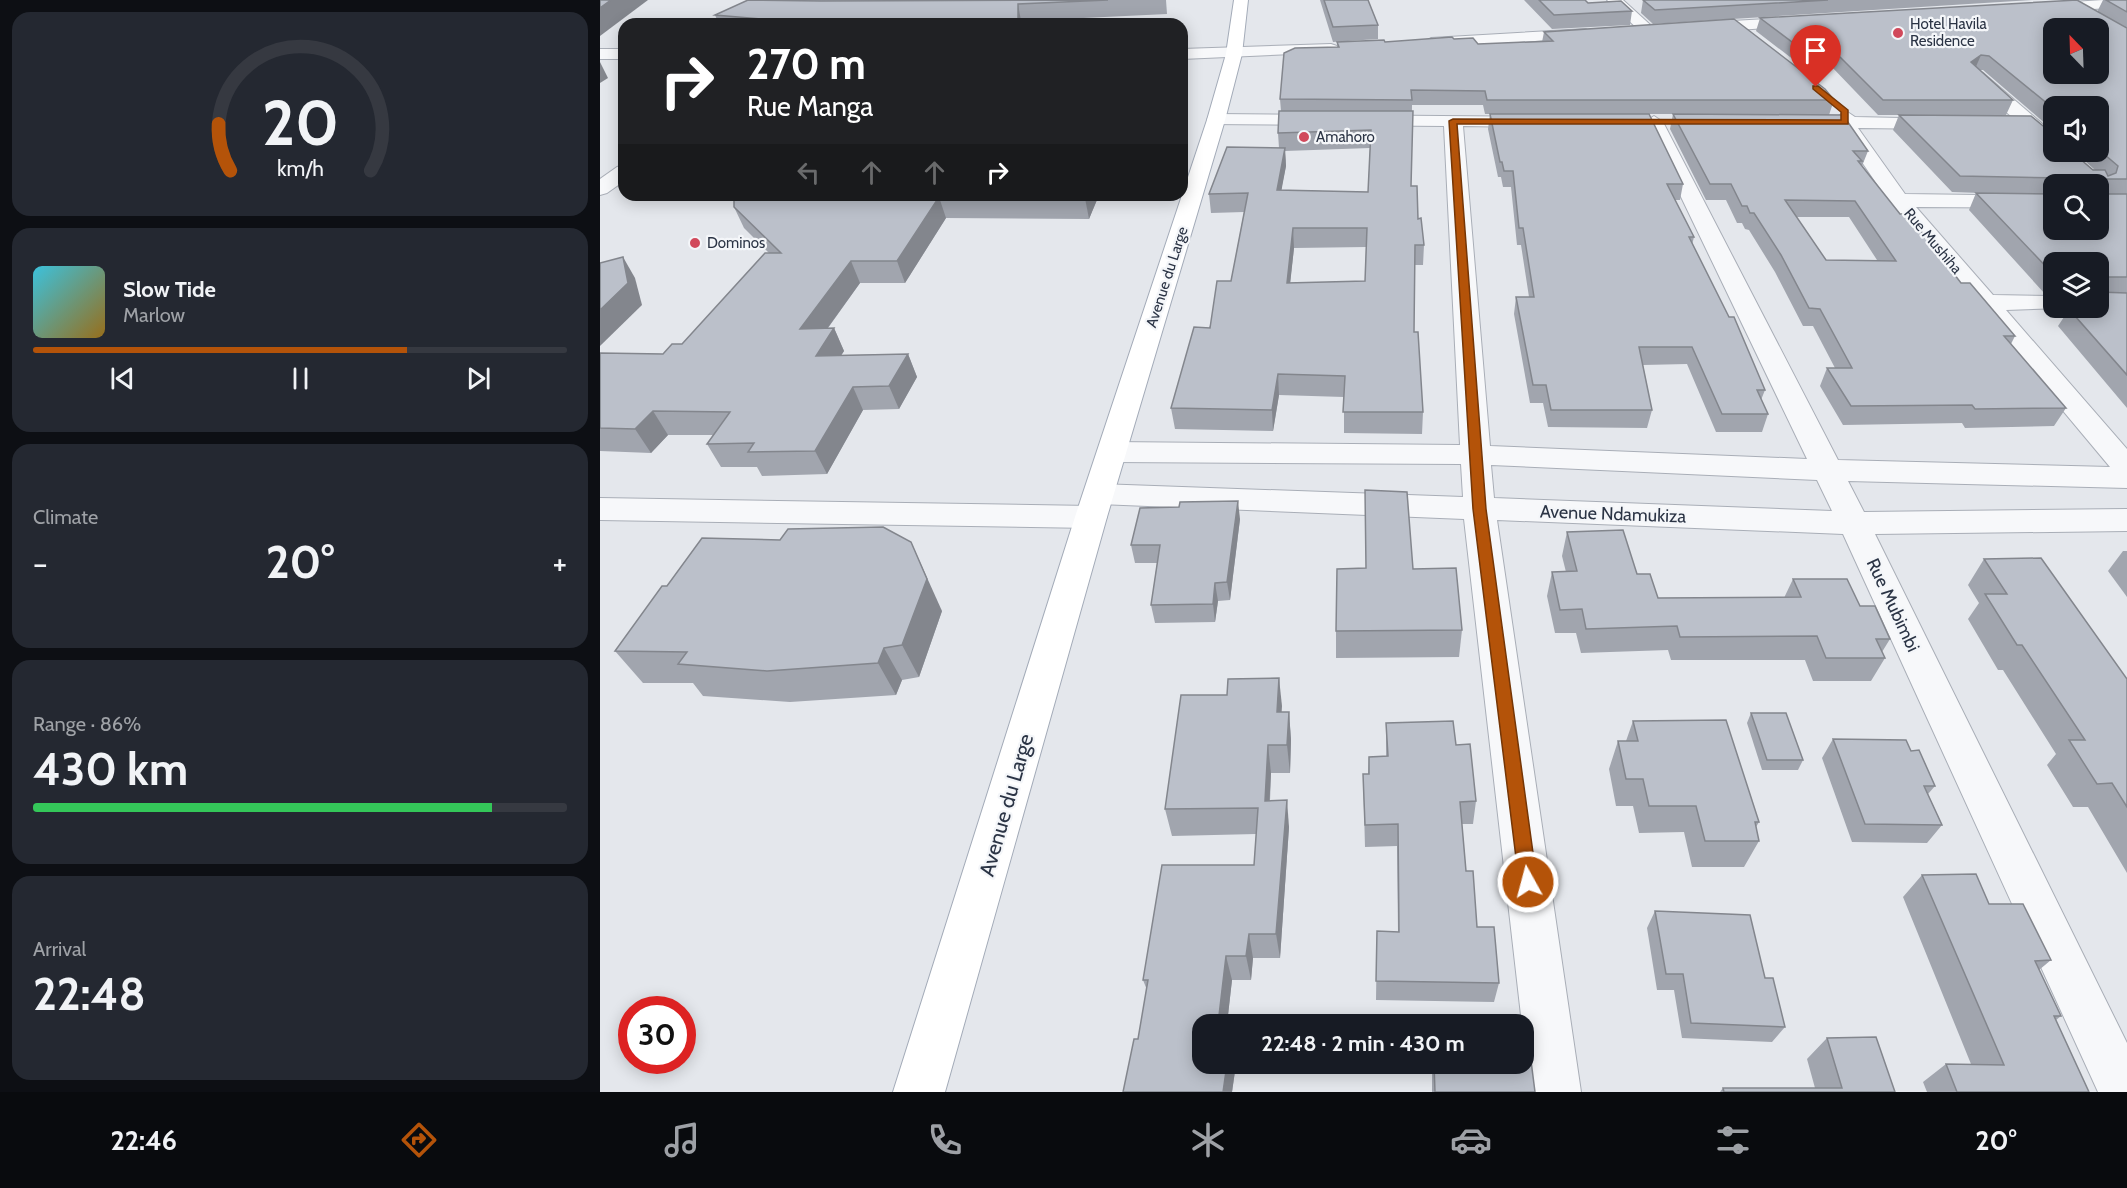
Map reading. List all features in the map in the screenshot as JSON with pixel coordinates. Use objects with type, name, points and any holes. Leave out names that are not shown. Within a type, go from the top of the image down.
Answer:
[{"type":"main road","name":"Avenue du Large","points":[[919,1092],[1095,506],[1216,120],[1233,54],[1240,0]]},
{"type":"street","points":[[1614,0],[1654,31],[1625,32]]},
{"type":"street","points":[[2069,3],[2094,18]]},
{"type":"street","points":[[2030,9],[2069,3],[2127,3]]},
{"type":"street","points":[[1681,29],[1814,21]]},
{"type":"street","points":[[1735,25],[1762,46]]},
{"type":"street","points":[[1416,44],[1602,34]]},
{"type":"street","points":[[1188,54],[1346,48]]},
{"type":"street","points":[[600,54],[618,54]]},
{"type":"street","points":[[1976,76],[2043,135]]},
{"type":"street","name":"Rue Mushiha","points":[[1836,102],[1845,111],[1845,123],[1899,200],[2127,468]]},
{"type":"street","points":[[1216,120],[1548,122]]},
{"type":"street","points":[[1453,121],[1479,509],[1555,1092]]},
{"type":"street","name":"Rue Mubimbi","points":[[1654,122],[1854,523],[2124,1092]]},
{"type":"street","points":[[1785,122],[1960,123]]},
{"type":"street","points":[[2006,123],[2029,123]]},
{"type":"street","points":[[600,189],[618,176]]},
{"type":"street","points":[[1899,200],[2043,202]]},
{"type":"street","points":[[1985,302],[2043,303]]},
{"type":"street","points":[[1112,452],[1476,455],[1826,470],[2127,478]]},
{"type":"street","points":[[600,509],[1095,506]]},
{"type":"street","name":"Avenue Ndamukiza","points":[[1095,506],[1479,509],[1854,523],[2127,520]]},
{"type":"building","points":[[600,0],[611,0],[600,8]]},
{"type":"building","points":[[748,0],[1108,0],[1018,4],[1018,18],[750,18],[715,15]]},
{"type":"building","points":[[1324,0],[1368,0],[1378,25],[1333,27]]},
{"type":"building","points":[[1539,0],[1585,0],[1588,3],[1621,1],[1632,11],[1554,15]]},
{"type":"building","points":[[1643,0],[1828,0],[1655,10]]},
{"type":"building","points":[[2077,0],[2127,28],[2127,179],[2109,179],[2109,176],[2116,173],[2118,166],[2109,158],[2109,96],[2043,96],[2043,100],[1989,56],[1981,55],[1971,62],[2013,100],[1883,100],[1834,51],[1820,63],[1760,18]]},
{"type":"building","points":[[2106,0],[2127,0],[2127,12]]},
{"type":"building","points":[[1734,19],[1825,89],[1834,100],[1487,100],[1485,91],[1411,90],[1412,100],[1280,99],[1284,53],[1295,48],[1339,47],[1337,42],[1384,40],[1385,42],[1452,37],[1454,39],[1473,38],[1478,44],[1553,41],[1544,32]]},
{"type":"building","points":[[1279,111],[1413,111],[1411,186],[1417,186],[1418,219],[1421,218],[1424,245],[1415,245],[1414,332],[1418,332],[1423,412],[1343,412],[1345,376],[1278,374],[1272,410],[1171,408],[1194,327],[1210,328],[1217,281],[1231,281],[1248,193],[1209,194],[1227,147],[1285,148],[1277,190],[1368,192],[1371,130],[1278,133]],"holes":[[[1293,228],[1367,228],[1365,281],[1287,283]]]},
{"type":"building","points":[[1490,114],[1649,114],[1683,184],[1667,184],[1694,237],[1689,237],[1729,317],[1734,317],[1765,390],[1757,390],[1768,414],[1722,414],[1692,347],[1639,347],[1652,410],[1551,410],[1546,385],[1533,385],[1516,297],[1534,297],[1523,228],[1519,228],[1513,171],[1504,171],[1502,162],[1500,162]]},
{"type":"building","points":[[1673,114],[1843,115],[1868,151],[1853,151],[1862,161],[1858,161],[1900,214],[1908,214],[1961,283],[1970,283],[2015,336],[2004,336],[2066,408],[1975,409],[1972,405],[1851,406],[1827,368],[1852,368],[1820,309],[1809,308],[1781,255],[1754,213],[1750,213],[1747,206],[1742,206],[1731,184],[1710,184]],"holes":[[[1785,200],[1855,201],[1896,261],[1826,260]]]},
{"type":"building","points":[[1899,115],[2031,116],[2043,126],[2043,162],[2084,162],[2093,170],[2105,170],[2107,174],[2043,174],[2043,178],[1960,176]]},
{"type":"building","points":[[1976,193],[2043,194],[2043,240],[2109,240],[2109,194],[2127,194],[2127,277],[2109,277],[2109,252],[2043,252],[2043,263]]},
{"type":"building","points":[[734,201],[936,201],[897,261],[851,261],[800,329],[834,328],[816,356],[908,354],[889,386],[853,387],[815,451],[748,452],[754,443],[707,444],[730,412],[653,411],[635,429],[600,428],[600,353],[663,354],[672,344],[682,344],[765,253],[781,253],[734,207]]},
{"type":"building","points":[[623,257],[628,283],[600,310],[600,263]]},
{"type":"building","points":[[2109,292],[2127,293],[2127,375],[2077,318],[2109,318]]},
{"type":"building","points":[[1365,490],[1407,492],[1413,569],[1456,568],[1462,630],[1336,631],[1337,569],[1366,568]]},
{"type":"building","points":[[1238,501],[1227,582],[1215,583],[1213,604],[1151,605],[1160,545],[1131,545],[1140,508],[1179,507],[1180,502]]},
{"type":"building","points":[[883,527],[911,542],[927,579],[902,645],[884,648],[878,663],[767,671],[678,664],[687,652],[615,651],[662,586],[667,586],[702,538],[780,540],[788,529]]},
{"type":"building","points":[[1623,530],[1637,574],[1650,574],[1658,598],[1801,597],[1793,579],[1847,579],[1860,606],[1875,606],[1890,639],[1876,639],[1885,658],[1826,658],[1817,636],[1680,637],[1677,626],[1586,629],[1582,609],[1560,610],[1552,572],[1577,571],[1567,532]]},
{"type":"building","points":[[2041,558],[2127,679],[2127,807],[2112,783],[2097,784],[2069,740],[2085,740],[2022,645],[2017,645],[1985,594],[2007,594],[1984,559]]},
{"type":"building","points":[[1279,678],[1277,712],[1289,712],[1287,745],[1268,745],[1265,801],[1287,800],[1276,934],[1249,934],[1246,956],[1226,956],[1219,1014],[1192,1014],[1192,1074],[1226,1074],[1223,1092],[1123,1092],[1134,1039],[1138,1039],[1148,980],[1143,980],[1162,865],[1254,865],[1258,808],[1165,809],[1181,695],[1227,695],[1228,679]]},
{"type":"building","points":[[1751,713],[1786,713],[1803,760],[1767,760]]},
{"type":"building","points":[[1726,720],[1759,822],[1755,822],[1759,841],[1705,841],[1696,806],[1649,806],[1643,779],[1626,779],[1618,741],[1638,741],[1633,721]]},
{"type":"building","points":[[1453,721],[1456,745],[1470,744],[1476,801],[1460,802],[1466,871],[1473,871],[1477,927],[1494,927],[1499,983],[1376,981],[1377,931],[1399,932],[1398,824],[1365,825],[1363,774],[1369,774],[1369,757],[1388,756],[1386,723]]},
{"type":"building","points":[[1833,739],[1906,740],[1911,751],[1919,750],[1935,786],[1924,786],[1942,825],[1865,824]]},
{"type":"building","points":[[1976,874],[1989,904],[2023,904],[2051,960],[2035,961],[2061,1016],[2054,1016],[2089,1092],[1957,1092],[1946,1064],[2004,1065],[1922,875]]},
{"type":"building","points":[[1655,911],[1750,915],[1765,978],[1773,978],[1785,1027],[1691,1023],[1683,974],[1666,974]]},
{"type":"building","points":[[1876,1037],[1895,1092],[1724,1092],[1723,1088],[1842,1088],[1827,1038]]},
{"type":"building","points":[[1434,1074],[1533,1074],[1535,1092],[1435,1092]]},
{"type":"place","name":"Hotel Havila Residence","points":[[1898,33]]},
{"type":"place","name":"Amahoro","points":[[1304,137]]},
{"type":"place","name":"Dominos","points":[[695,243]]},
{"type":"route","points":[[1528,882],[1479,509],[1453,121],[1845,123],[1845,111],[1816,87]]}]
